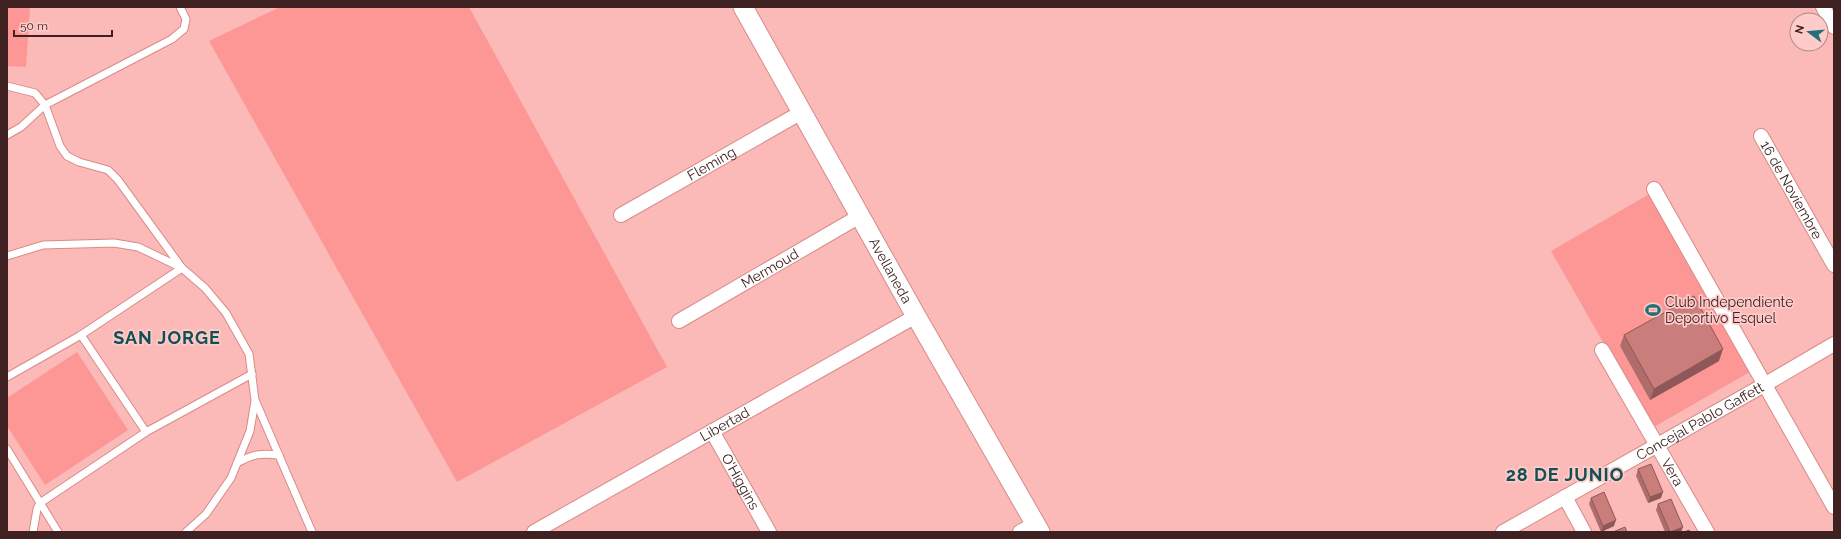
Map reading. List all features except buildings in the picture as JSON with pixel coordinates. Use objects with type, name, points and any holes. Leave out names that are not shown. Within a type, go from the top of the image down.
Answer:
[{"type":"street","name":"Avellaneda","points":[[743,7],[916,316],[1031,529]]},
{"type":"street","points":[[1823,7],[1834,27]]},
{"type":"street","name":"Fleming","points":[[621,215],[802,112]]},
{"type":"street","name":"16 de Noviembre","points":[[1761,136],[1834,265]]},
{"type":"street","points":[[1654,189],[1834,507]]},
{"type":"street","name":"Mermoud","points":[[680,321],[860,216]]},
{"type":"street","name":"Libertad","points":[[534,532],[916,316]]},
{"type":"street","name":"Concejal Pablo Gaffett","points":[[1503,532],[1834,344]]},
{"type":"street","name":"Vera","points":[[1602,350],[1707,532]]},
{"type":"street","name":"O'Higgins","points":[[712,431],[769,532]]},
{"type":"street","points":[[1565,497],[1584,532]]},
{"type":"lane","points":[[7,135],[21,127],[45,105],[172,39],[184,29],[186,19],[180,7]]},
{"type":"lane","points":[[7,86],[35,93],[45,105],[60,146],[67,156],[79,162],[108,170],[118,180],[182,268],[205,288],[226,313],[249,354],[255,400],[250,431],[231,478],[206,514],[186,532]]},
{"type":"lane","points":[[7,256],[43,245],[114,243],[138,248],[182,268]]},
{"type":"lane","points":[[7,377],[80,335],[182,268]]},
{"type":"lane","points":[[80,335],[146,432]]},
{"type":"lane","points":[[33,532],[37,509],[40,503],[146,432],[252,374]]},
{"type":"lane","points":[[255,400],[312,532]]},
{"type":"lane","points":[[7,449],[58,532]]},
{"type":"lane","points":[[237,463],[248,457],[263,453],[279,455]]},
{"type":"shaded area","points":[[7,7],[30,7],[26,67],[7,66]]},
{"type":"shaded area","points":[[280,7],[469,7],[667,367],[457,482],[209,41]]},
{"type":"shaded area","name":"Club Independiente Deportivo Esquel","points":[[1653,192],[1755,369],[1652,428],[1551,251]]},
{"type":"shaded area","points":[[77,352],[128,430],[45,485],[7,426],[7,398]]},
{"type":"place","name":"Club Independiente Deportivo Esquel","points":[[1653,310]]},
{"type":"district","name":"SAN JORGE","points":[[167,338]]},
{"type":"district","name":"28 DE JUNIO","points":[[1565,475]]}]
